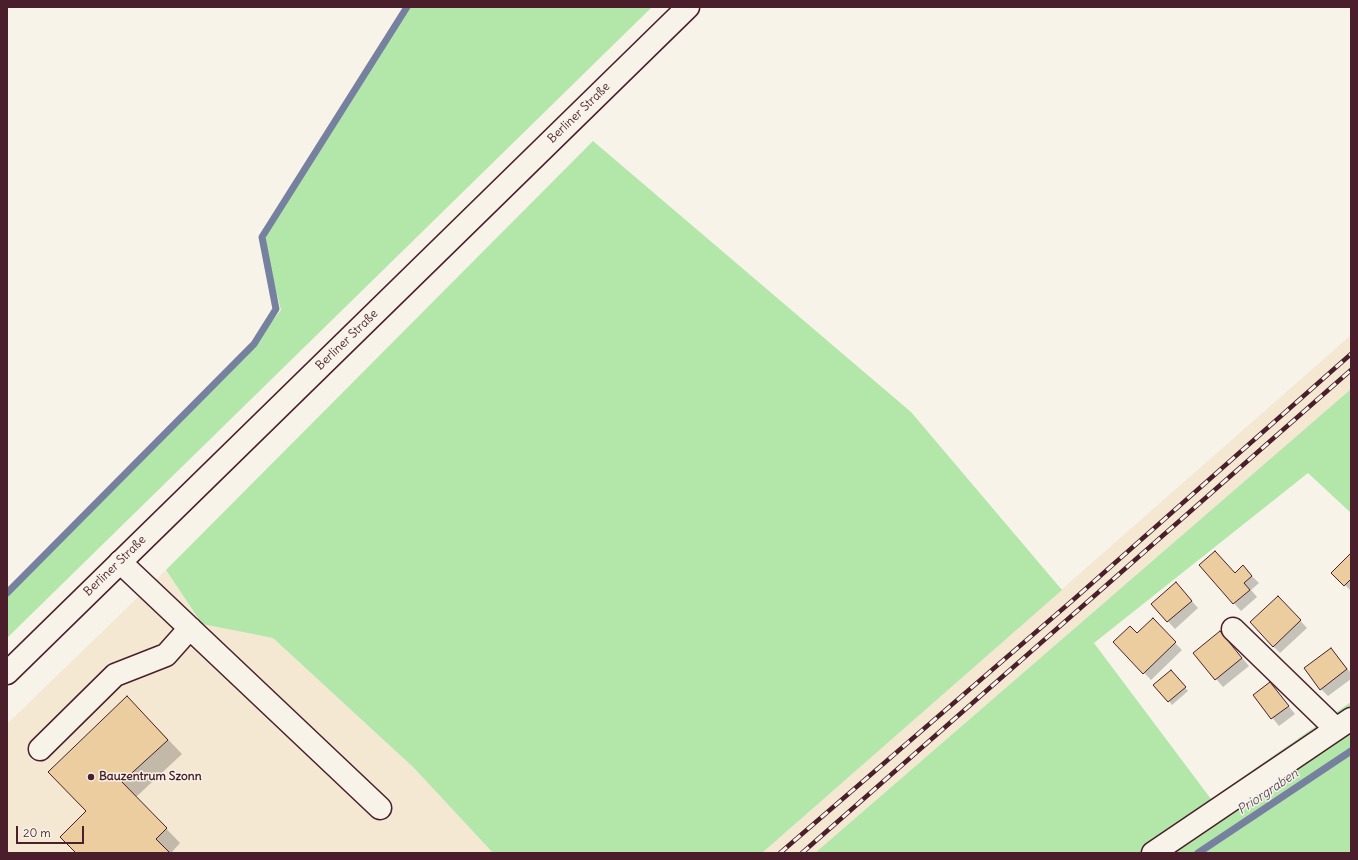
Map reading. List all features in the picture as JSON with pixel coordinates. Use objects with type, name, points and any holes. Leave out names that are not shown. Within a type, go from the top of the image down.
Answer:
[{"type":"main road","name":"Berliner Straße","points":[[7,673],[688,7]]},
{"type":"main road","points":[[120,562],[380,808]]},
{"type":"main road","points":[[40,749],[115,675],[166,655],[190,628]]},
{"type":"main road","points":[[1153,853],[1344,724],[1233,629]]},
{"type":"shaded area","points":[[1351,335],[1351,389],[815,853],[762,853]]},
{"type":"shaded area","points":[[166,570],[202,624],[273,638],[414,768],[493,853],[7,853],[7,724]]},
{"type":"green space","points":[[409,7],[652,7],[7,638],[7,593],[254,344],[281,310],[262,237]]},
{"type":"green space","points":[[593,141],[911,412],[1062,590],[762,853],[493,853],[414,768],[273,638],[202,624],[166,570]]},
{"type":"green space","points":[[1351,389],[1351,513],[1308,473],[1094,643],[1211,799],[1351,702],[1351,853],[815,853]]},
{"type":"building","points":[[1215,551],[1235,573],[1243,565],[1252,576],[1244,583],[1250,590],[1233,604],[1199,565]]},
{"type":"building","points":[[1351,553],[1351,579],[1344,586],[1331,573]]},
{"type":"building","points":[[1176,582],[1192,601],[1167,622],[1151,604]]},
{"type":"building","points":[[1278,596],[1301,620],[1273,647],[1250,622]]},
{"type":"building","points":[[1153,618],[1176,642],[1143,674],[1113,642],[1130,626],[1137,633]]},
{"type":"building","points":[[1220,631],[1242,658],[1215,680],[1193,653]]},
{"type":"building","points":[[1331,648],[1347,669],[1320,690],[1304,668]]},
{"type":"building","points":[[1171,670],[1186,687],[1168,702],[1153,685]]},
{"type":"building","points":[[1270,682],[1289,706],[1271,719],[1253,695]]},
{"type":"building","name":"Bauzentrum Szonn","points":[[127,696],[168,740],[122,782],[167,828],[156,839],[170,853],[76,853],[60,837],[86,811],[48,772]]},
{"type":"waterway","points":[[7,593],[254,344],[276,309],[262,237],[407,7]]},
{"type":"waterway","name":"Priorgraben","points":[[1198,853],[1351,751]]},
{"type":"railway","points":[[780,853],[1073,600],[1351,354]]},
{"type":"railway","points":[[802,853],[1351,370]]},
{"type":"place","name":"Bauzentrum Szonn","points":[[91,777]]}]
